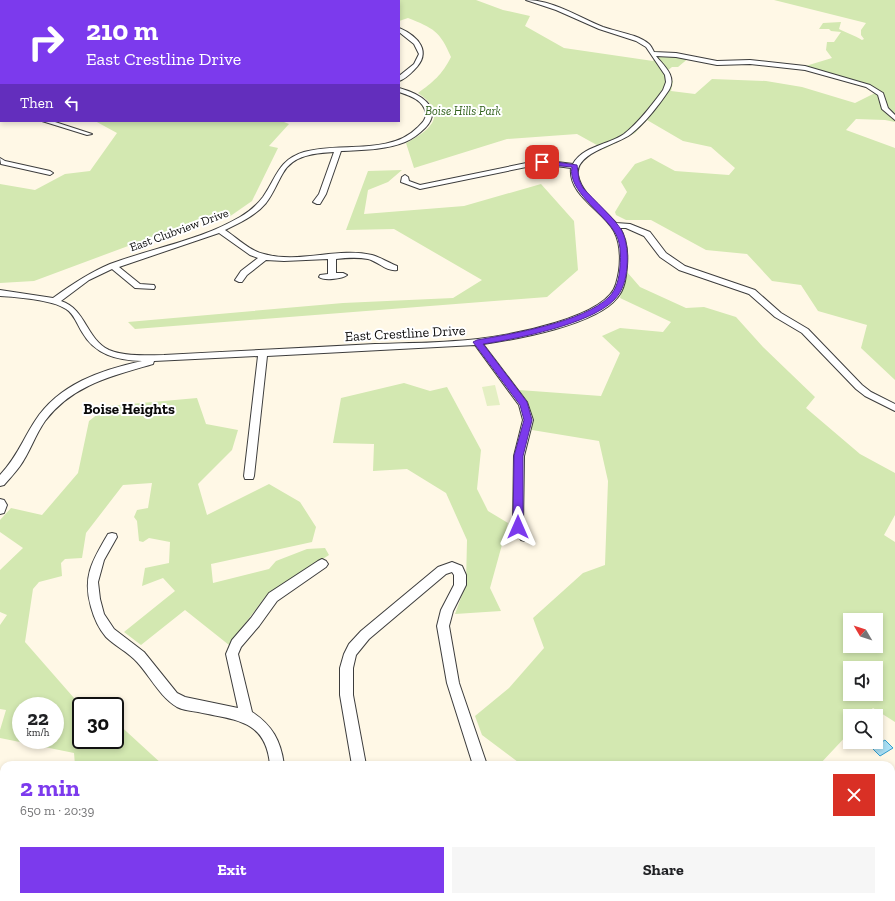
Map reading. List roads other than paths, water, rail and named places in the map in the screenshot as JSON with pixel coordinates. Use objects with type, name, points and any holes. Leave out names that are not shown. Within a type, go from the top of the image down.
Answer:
[{"type":"street","points":[[404,177],[405,182],[420,187],[542,162],[575,166],[587,155],[618,140],[630,132],[665,92],[669,82],[668,77],[648,46],[638,40],[601,28],[558,9],[529,0]]},
{"type":"street","points":[[400,31],[416,42],[422,52],[417,64],[400,78]]},
{"type":"street","points":[[652,54],[676,54],[717,63],[760,62],[809,70],[874,88],[882,94],[885,109],[895,118]]},
{"type":"street","name":"East Clubview Drive","points":[[54,302],[74,286],[90,276],[113,266],[220,230],[241,219],[262,203],[269,194],[282,168],[288,162],[304,154],[387,145],[417,133],[428,121],[430,114],[419,98],[400,90]]},
{"type":"street","points":[[48,122],[89,134]]},
{"type":"street","points":[[317,202],[323,195],[326,181],[336,163],[338,150]]},
{"type":"street","points":[[0,160],[3,163],[50,173]]},
{"type":"street","name":"East Crestline Drive","points":[[164,358],[477,342],[512,337],[578,318],[597,310],[612,299],[620,288],[624,258],[622,242],[614,225],[581,189],[576,180],[574,172],[575,166]]},
{"type":"street","points":[[614,225],[627,226],[642,231],[663,255],[682,268],[702,276],[744,288],[755,294],[778,315],[810,336],[859,387],[895,408]]},
{"type":"street","points":[[220,230],[264,258],[284,259],[357,255],[371,257],[394,268]]},
{"type":"street","points":[[332,256],[328,276],[343,275]]},
{"type":"street","points":[[239,280],[244,273],[264,258]]},
{"type":"street","points":[[113,266],[138,286],[151,287]]},
{"type":"street","points":[[0,293],[23,295],[63,304],[73,311],[90,339],[98,348],[109,353],[121,357],[164,358]]},
{"type":"street","points":[[477,342],[524,404],[528,420],[519,456],[518,527],[525,537]]},
{"type":"street","points":[[249,476],[263,353]]},
{"type":"street","points":[[0,482],[15,464],[41,420],[56,403],[69,392],[96,377],[112,371],[164,358]]},
{"type":"street","points":[[0,504],[2,505],[0,510]]},
{"type":"street","points":[[112,537],[99,558],[92,582],[94,599],[99,616],[110,634],[140,656],[173,697],[183,703],[246,716],[260,725],[269,737],[276,755],[277,761]]},
{"type":"street","points":[[246,716],[232,654],[236,644],[255,622],[273,597],[322,564]]},
{"type":"street","points":[[358,761],[349,717],[346,672],[348,658],[354,646],[365,634],[442,570],[452,567],[458,569],[460,575],[460,585],[447,610],[443,626],[453,683],[479,761]]},
{"type":"water","points":[[885,740],[893,748],[880,756],[873,749],[883,749],[883,741]]},
{"type":"district","name":"Boise Heights","points":[[129,409]]},
{"type":"park label","name":"Boise Hills Park","points":[[463,111]]}]
